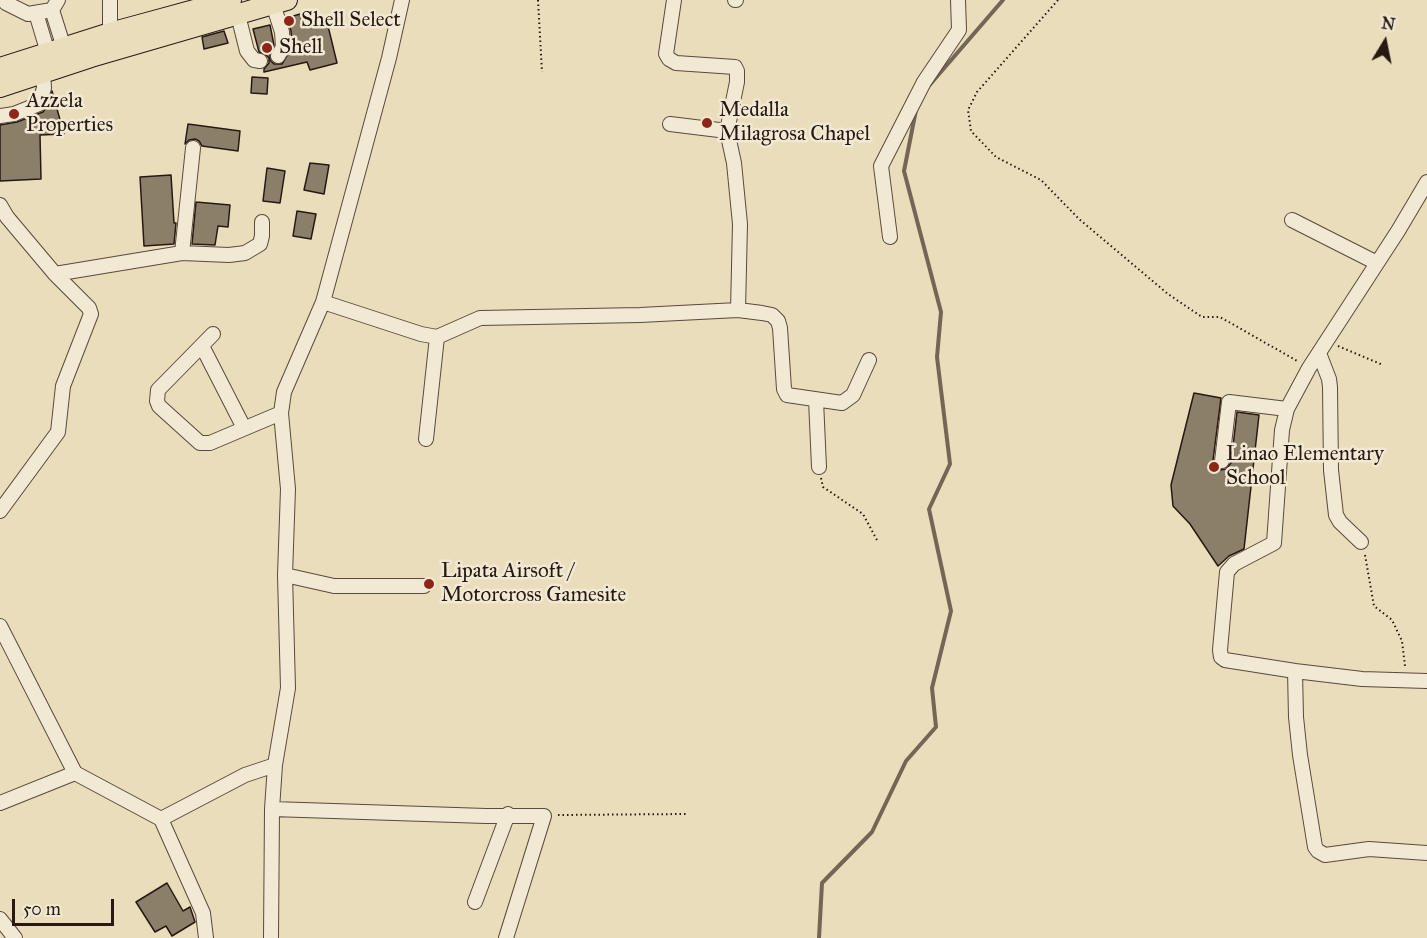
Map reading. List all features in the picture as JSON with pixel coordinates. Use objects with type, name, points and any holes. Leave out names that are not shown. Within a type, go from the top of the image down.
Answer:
[{"type":"highway","points":[[0,68],[56,51],[110,42],[234,8],[280,2]]},
{"type":"highway","points":[[0,87],[43,73],[110,42]]},
{"type":"street","points":[[4,0],[32,14],[56,51]]},
{"type":"street","points":[[110,0],[110,42]]},
{"type":"street","points":[[271,938],[272,809],[275,765],[288,688],[285,575],[288,489],[281,413],[284,392],[322,302],[389,58],[402,0]]},
{"type":"street","points":[[674,0],[666,54],[669,59],[676,63],[735,67],[737,71],[737,82],[727,130],[734,163],[740,224],[738,310]]},
{"type":"street","points":[[890,237],[881,166],[924,82],[958,30],[958,0]]},
{"type":"street","points":[[278,56],[283,47],[280,2]]},
{"type":"street","points":[[32,14],[55,5],[56,51]]},
{"type":"street","points":[[234,8],[247,51],[254,60],[260,61]]},
{"type":"street","points":[[0,116],[14,114],[39,104],[44,88],[43,73]]},
{"type":"street","points":[[670,124],[727,130]]},
{"type":"street","points":[[182,253],[193,148]]},
{"type":"street","points":[[1425,191],[1309,368],[1287,409],[1282,430],[1275,540],[1272,545],[1234,564],[1227,572],[1220,650],[1221,657],[1225,660],[1295,671],[1362,679],[1427,681]]},
{"type":"street","points":[[0,511],[58,432],[63,386],[90,317],[89,308],[2,215]]},
{"type":"street","points":[[1292,220],[1377,263]]},
{"type":"street","points":[[55,274],[182,253],[229,255],[245,253],[260,244],[262,222]]},
{"type":"street","points":[[322,302],[436,337],[480,318],[640,315],[738,310],[772,315],[778,321],[780,328],[784,389],[790,396],[842,403],[853,395],[869,360]]},
{"type":"street","points":[[213,334],[158,390],[159,405],[200,443],[210,443],[281,413]]},
{"type":"street","points":[[426,439],[436,337]]},
{"type":"street","points":[[202,346],[244,428]]},
{"type":"street","points":[[1319,353],[1330,387],[1331,470],[1336,515],[1362,546]]},
{"type":"street","points":[[816,400],[819,467]]},
{"type":"street","points":[[1222,461],[1229,402],[1287,409]]},
{"type":"street","points":[[285,575],[334,586],[424,586]]},
{"type":"street","points":[[0,626],[75,773],[161,819],[203,913],[206,938]]},
{"type":"street","points":[[1295,671],[1300,755],[1315,847],[1325,855],[1369,849],[1427,854]]},
{"type":"street","points":[[161,819],[244,776],[275,765]]},
{"type":"street","points":[[0,803],[75,773]]},
{"type":"street","points":[[272,809],[543,816],[506,938]]},
{"type":"street","points":[[475,902],[508,814]]},
{"type":"street","points":[[0,919],[15,938]]},
{"type":"path","points":[[538,0],[542,72]]},
{"type":"path","points":[[1058,0],[978,92],[968,110],[971,131],[996,157],[1041,180],[1079,219],[1168,294],[1202,317],[1220,317],[1309,368]]},
{"type":"path","points":[[1327,341],[1383,365]]},
{"type":"path","points":[[819,467],[824,487],[863,514],[878,542]]},
{"type":"path","points":[[1362,546],[1374,606],[1392,620],[1402,640],[1406,681]]},
{"type":"path","points":[[543,816],[687,814]]},
{"type":"building","points":[[300,14],[303,26],[324,22],[325,26],[328,26],[337,63],[310,70],[307,62],[264,72],[269,58],[259,52],[253,29],[270,25],[274,45],[270,52],[270,60],[274,64],[282,64],[292,47],[287,18]]},
{"type":"building","points":[[224,31],[228,43],[204,49],[202,37]]},
{"type":"building","points":[[252,77],[268,78],[267,94],[251,93]]},
{"type":"building","points":[[52,91],[64,134],[40,135],[41,179],[0,181],[0,125],[17,122],[43,112]]},
{"type":"building","points":[[188,124],[240,131],[238,151],[202,146],[195,139],[185,144]]},
{"type":"building","points":[[310,163],[329,165],[324,194],[304,190]]},
{"type":"building","points":[[267,168],[285,171],[280,203],[263,201]]},
{"type":"building","points":[[171,175],[174,223],[176,223],[174,244],[144,246],[140,177]]},
{"type":"building","points":[[196,202],[230,205],[228,227],[218,226],[215,245],[192,244]]},
{"type":"building","points":[[297,211],[316,214],[311,239],[293,236]]},
{"type":"building","name":"Linao Elementary School","points":[[1194,393],[1221,398],[1213,460],[1214,465],[1220,470],[1226,469],[1231,463],[1237,412],[1259,415],[1244,549],[1229,556],[1218,566],[1190,524],[1173,506],[1171,485]]},
{"type":"building","points":[[167,883],[183,911],[190,907],[195,922],[172,936],[166,926],[155,932],[136,902]]},
{"type":"waterway","points":[[927,88],[1003,0]]},
{"type":"waterway","points":[[819,938],[822,883],[872,832],[906,761],[936,727],[932,688],[951,611],[929,509],[950,464],[937,357],[941,312],[904,171],[916,110]]},
{"type":"place","name":"Shell Select","points":[[289,21]]},
{"type":"place","name":"Shell","points":[[267,48]]},
{"type":"place","name":"Azzela Properties","points":[[14,114]]},
{"type":"place","name":"Medalla Milagrosa Chapel","points":[[707,123]]},
{"type":"place","name":"Linao Elementary School","points":[[1214,467]]},
{"type":"place","name":"Lipata Airsoft / Motorcross Gamesite","points":[[429,584]]}]
